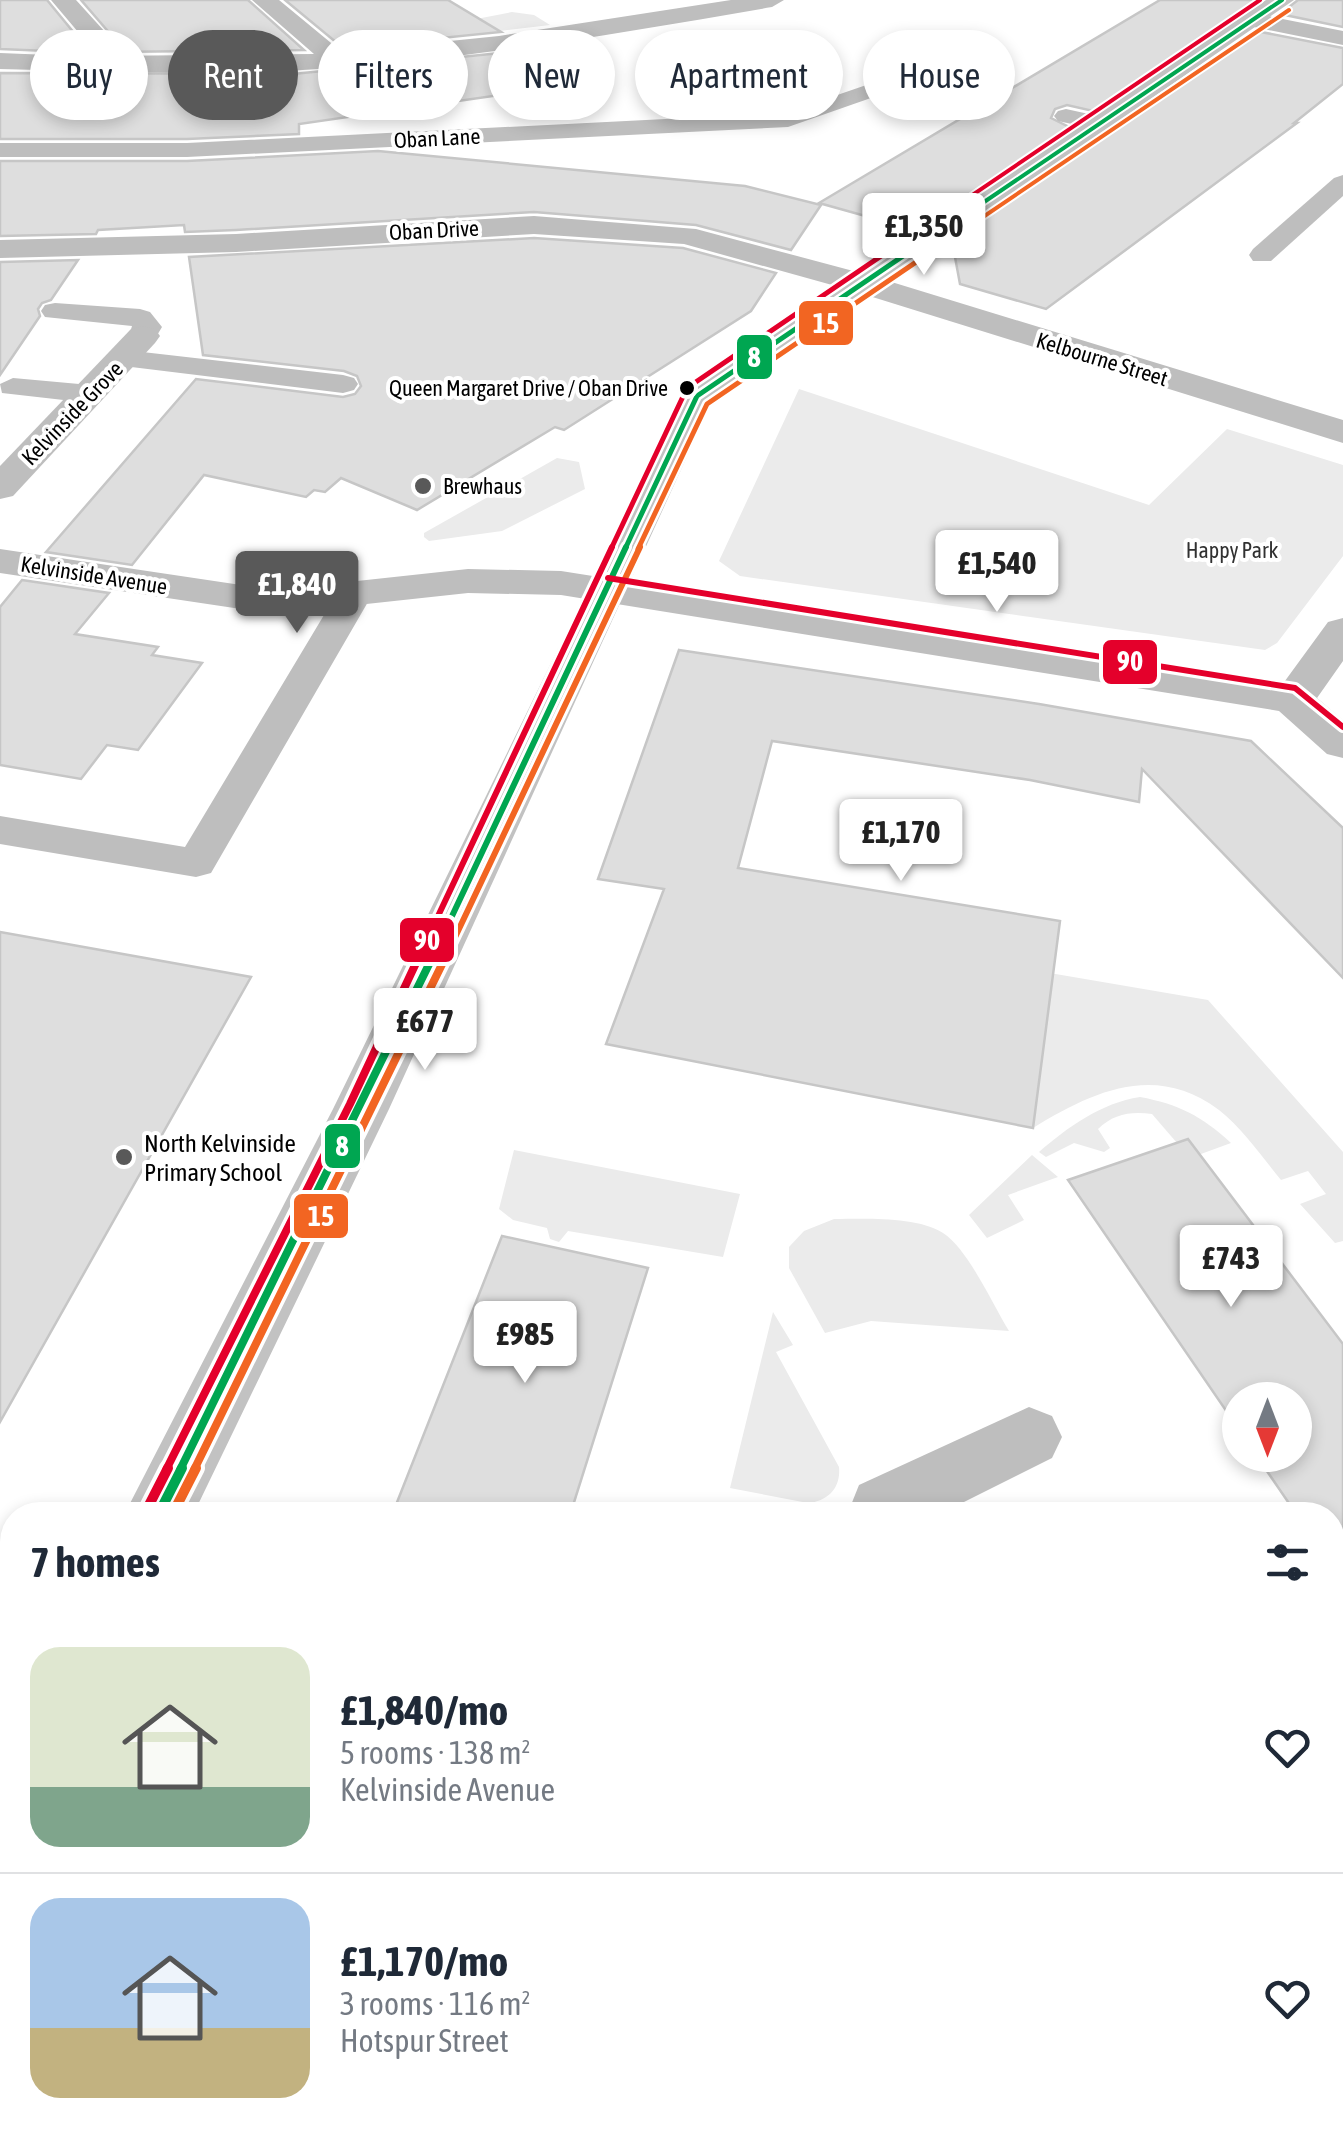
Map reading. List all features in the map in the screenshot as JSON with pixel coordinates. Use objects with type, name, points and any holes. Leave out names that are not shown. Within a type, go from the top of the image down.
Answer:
[{"type":"main road","points":[[164,1502],[361,1109],[697,396],[1282,0]]},
{"type":"street","points":[[63,0],[90,30]]},
{"type":"street","points":[[264,0],[318,44]]},
{"type":"street","points":[[468,45],[772,0]]},
{"type":"street","points":[[1253,20],[1343,38]]},
{"type":"street","points":[[0,60],[30,61]]},
{"type":"street","points":[[148,61],[318,60]]},
{"type":"street","name":"Oban Drive","points":[[0,249],[236,244],[518,225],[615,228],[684,236],[861,283]]},
{"type":"street","name":"Kelbourne Street","points":[[861,283],[1343,432]]},
{"type":"street","name":"Kelvinside Grove","points":[[0,488],[134,348]]},
{"type":"street","name":"Kelvinside Avenue","points":[[0,561],[274,602],[468,580],[561,583],[1293,700]]},
{"type":"street","points":[[1343,631],[1293,700],[1343,744]]},
{"type":"street","points":[[895,1502],[1029,1437]]},
{"type":"lane","name":"Oban Lane","points":[[0,150],[205,150],[788,120],[863,93]]},
{"type":"lane","points":[[1066,116],[1099,123]]},
{"type":"lane","points":[[1262,255],[1343,183]]},
{"type":"lane","points":[[55,311],[140,318],[148,326],[134,348],[344,384]]},
{"type":"lane","points":[[13,386],[90,394]]},
{"type":"lane","points":[[225,752],[337,597]]},
{"type":"lane","points":[[0,830],[196,863],[337,597]]},
{"type":"green space","points":[[512,12],[534,15],[550,25],[468,35],[468,30],[419,30]]},
{"type":"green space","name":"Happy Park","points":[[799,389],[1149,505],[1227,429],[1343,465],[1343,556],[1277,643],[1265,650],[740,576],[719,561]]},
{"type":"green space","points":[[557,458],[579,462],[585,489],[502,531],[429,541],[424,537],[424,533]]},
{"type":"green space","points":[[956,957],[1208,1000],[1343,1152],[1343,1241],[1335,1243],[1300,1204],[1326,1194],[1308,1171],[1281,1180],[1236,1126],[1195,1096],[1148,1085],[1124,1088],[1078,1103],[1033,1128],[1046,1032],[965,1017]]},
{"type":"green space","points":[[1140,1097],[1189,1112],[1231,1143],[1190,1158],[1152,1114],[1137,1113],[1116,1117],[1098,1129],[1110,1148],[1104,1152],[1074,1143],[1046,1157],[1039,1152],[1086,1117]]},
{"type":"green space","points":[[514,1150],[740,1194],[723,1257],[568,1231],[559,1242],[550,1239],[547,1228],[513,1220],[499,1209]]},
{"type":"green space","points":[[1032,1155],[1058,1177],[1008,1195],[1024,1220],[987,1238],[969,1215]]},
{"type":"green space","points":[[834,1219],[905,1221],[943,1233],[971,1264],[1009,1331],[871,1321],[825,1333],[789,1268],[789,1247],[804,1231]]},
{"type":"green space","points":[[773,1312],[793,1345],[776,1352],[839,1467],[839,1474],[835,1487],[815,1502],[730,1488]]},
{"type":"building","points":[[0,0],[47,0],[72,30],[30,30],[30,50],[0,49]]},
{"type":"building","points":[[81,0],[248,0],[282,30],[168,30],[168,51],[148,52],[148,30],[107,30]]},
{"type":"building","points":[[285,0],[448,0],[498,30],[468,35],[468,30],[321,30]]},
{"type":"building","points":[[1160,0],[1259,0],[1093,111],[1067,105],[1055,109],[1051,118],[1069,127],[915,230],[819,203],[958,120],[1015,120],[1015,86]]},
{"type":"building","points":[[1298,0],[1343,0],[1343,27],[1280,14]]},
{"type":"building","points":[[1256,31],[1343,48],[1343,84],[1297,123],[1046,309],[960,284],[952,241]]},
{"type":"building","points":[[488,54],[488,97],[468,100],[468,56]]},
{"type":"building","points":[[318,71],[318,120],[327,120],[299,124],[299,134],[187,139],[0,139],[0,73],[30,73],[30,120],[148,120],[148,74],[168,74],[168,120],[298,120],[298,73]]},
{"type":"building","points":[[378,151],[745,186],[821,205],[791,250],[696,225],[534,212],[236,230],[185,232],[184,225],[98,230],[96,234],[0,236],[0,161],[187,161]]},
{"type":"building","points":[[534,238],[683,248],[776,273],[751,311],[564,430],[555,427],[417,510],[341,478],[325,492],[314,490],[306,497],[204,475],[132,565],[46,552],[196,379],[343,397],[355,394],[361,386],[357,376],[344,371],[203,355],[189,257]]},
{"type":"building","points":[[78,260],[51,300],[42,303],[38,309],[40,316],[0,375],[0,262]]},
{"type":"building","points":[[22,580],[109,593],[75,634],[158,647],[152,655],[202,663],[138,750],[107,745],[81,779],[0,765],[0,607]]},
{"type":"building","points":[[679,650],[1039,704],[1251,741],[1343,828],[1343,978],[1142,769],[1139,802],[1030,780],[772,741],[738,868],[1060,921],[1033,1128],[606,1044],[664,889],[598,879]]},
{"type":"building","points":[[0,932],[251,977],[0,1422]]},
{"type":"building","points":[[1188,1139],[1343,1344],[1343,1502],[1288,1502],[1268,1472],[1312,1472],[1312,1382],[1222,1382],[1222,1405],[1068,1180]]},
{"type":"building","points":[[502,1236],[648,1268],[574,1502],[397,1502]]},
{"type":"transit line","name":"90","points":[[151,1502],[350,1104],[687,388],[1260,0]]},
{"type":"transit line","name":"8","points":[[164,1502],[361,1109],[697,396],[1282,0]]},
{"type":"transit line","name":"15","points":[[178,1502],[372,1114],[707,404],[1289,10]]},
{"type":"transit line","name":"90","points":[[608,578],[1295,688],[1343,727]]},
{"type":"place","name":"Queen Margaret Drive / Oban Drive","points":[[687,388]]},
{"type":"place","name":"Brewhaus","points":[[423,486]]},
{"type":"place","name":"North Kelvinside Primary School","points":[[124,1157]]}]
